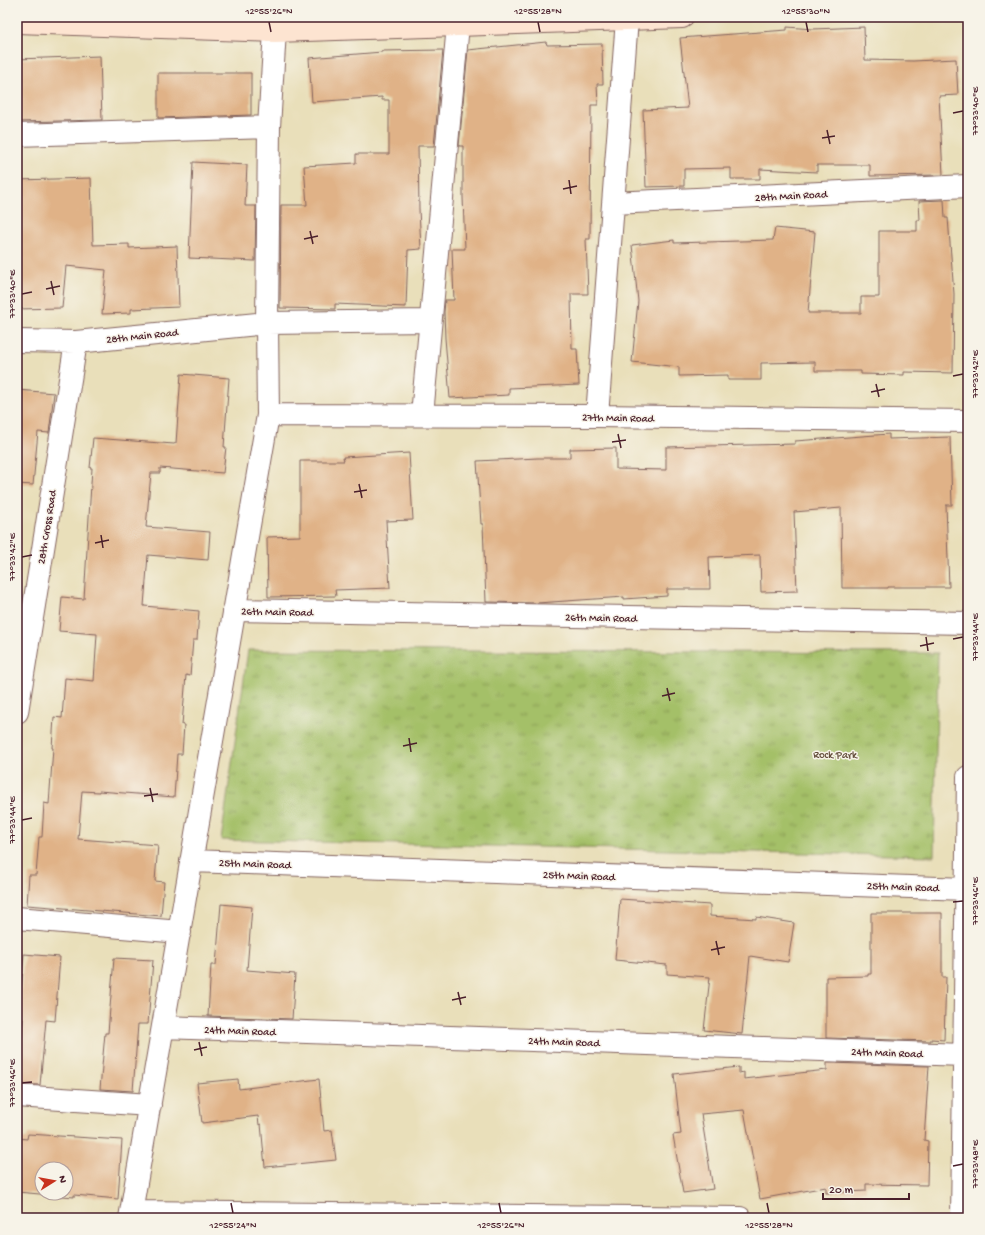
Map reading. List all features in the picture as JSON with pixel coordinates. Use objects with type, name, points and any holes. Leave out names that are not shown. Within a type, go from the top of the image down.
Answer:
[{"type":"main road","points":[[17,22],[275,31],[458,26],[682,17]]},
{"type":"street","points":[[597,416],[627,19]]},
{"type":"street","points":[[422,415],[458,26]]},
{"type":"street","points":[[275,31],[269,127],[267,323],[268,415],[131,1215],[740,1218]]},
{"type":"street","points":[[17,134],[269,127]]},
{"type":"street","name":"28th Main Road","points":[[613,203],[968,186]]},
{"type":"street","name":"28th Main Road","points":[[17,341],[76,342],[267,323],[430,321]]},
{"type":"street","name":"28th Cross Road","points":[[17,712],[76,342]]},
{"type":"street","name":"27th Main Road","points":[[268,415],[597,416],[968,421]]},
{"type":"street","name":"26th Main Road","points":[[234,610],[968,623]]},
{"type":"street","points":[[962,1218],[968,777]]},
{"type":"street","name":"25th Main Road","points":[[192,861],[966,889]]},
{"type":"street","points":[[17,918],[180,932]]},
{"type":"street","name":"24th Main Road","points":[[163,1027],[964,1055]]},
{"type":"street","points":[[17,1096],[150,1105]]},
{"type":"green space","name":"Rock Park","points":[[248,650],[938,653],[934,856],[221,840]]},
{"type":"building","points":[[787,27],[813,29],[864,27],[865,60],[913,61],[956,59],[958,95],[939,96],[943,175],[870,176],[870,165],[817,165],[817,172],[760,169],[760,179],[731,179],[731,168],[684,169],[684,186],[646,187],[643,110],[688,108],[680,38],[787,30]]},
{"type":"building","points":[[546,42],[547,45],[602,44],[603,84],[597,84],[598,105],[591,105],[590,239],[586,239],[588,294],[571,294],[572,349],[577,349],[579,385],[509,388],[509,395],[450,398],[444,312],[445,300],[454,300],[452,249],[465,249],[463,146],[459,146],[468,50]]},
{"type":"building","points":[[443,50],[434,146],[418,146],[421,249],[408,250],[406,307],[335,304],[335,309],[280,308],[281,205],[307,205],[304,166],[356,163],[356,154],[389,154],[389,100],[382,100],[382,97],[312,102],[309,58],[382,51]]},
{"type":"building","points":[[100,56],[102,120],[17,122],[17,59]]},
{"type":"building","points":[[158,73],[251,73],[251,115],[158,118]]},
{"type":"building","points":[[193,162],[247,165],[245,206],[256,206],[255,261],[189,258]]},
{"type":"building","points":[[91,178],[93,245],[129,244],[129,248],[177,246],[179,307],[131,309],[131,313],[102,314],[106,270],[66,266],[62,308],[17,309],[17,180]]},
{"type":"building","points":[[944,200],[945,218],[948,218],[954,294],[953,373],[904,372],[904,375],[861,374],[861,371],[815,371],[815,362],[761,363],[761,380],[728,380],[728,375],[679,376],[679,367],[632,362],[638,301],[632,245],[674,240],[674,243],[773,240],[775,228],[815,232],[808,313],[861,313],[861,297],[879,297],[879,231],[917,231],[917,220],[920,220],[919,201]]},
{"type":"building","points":[[181,374],[229,378],[224,447],[226,447],[223,473],[160,468],[160,473],[151,473],[146,527],[210,532],[208,560],[148,555],[144,606],[199,611],[197,640],[193,640],[190,676],[186,675],[182,725],[184,725],[182,754],[177,754],[174,797],[82,791],[78,839],[158,845],[155,881],[164,882],[161,916],[27,905],[29,875],[36,875],[39,837],[42,837],[44,803],[49,804],[54,717],[62,718],[65,678],[94,681],[97,634],[59,631],[62,597],[84,599],[92,468],[90,468],[93,438],[176,443]]},
{"type":"building","points":[[17,390],[54,393],[49,433],[38,432],[33,485],[17,484]]},
{"type":"building","points":[[889,434],[889,439],[950,437],[952,505],[946,505],[949,587],[842,588],[841,508],[794,512],[797,591],[761,592],[760,555],[709,557],[710,589],[667,589],[667,596],[624,599],[624,597],[537,603],[486,602],[483,524],[481,524],[477,461],[570,458],[570,449],[616,448],[616,469],[666,470],[666,447],[795,444],[795,441]]},
{"type":"building","points":[[409,453],[413,520],[386,521],[390,588],[335,590],[336,596],[268,597],[267,537],[300,536],[300,461],[344,461],[343,457]]},
{"type":"building","points":[[620,899],[710,905],[710,916],[756,919],[756,917],[794,923],[788,962],[750,956],[742,1034],[704,1030],[710,977],[667,974],[667,965],[615,960]]},
{"type":"building","points":[[221,904],[252,907],[247,970],[295,974],[292,1019],[208,1016],[211,965],[216,965]]},
{"type":"building","points":[[871,913],[942,913],[942,977],[946,977],[944,1040],[931,1039],[931,1041],[826,1038],[826,977],[868,976],[868,974],[871,974]]},
{"type":"building","points":[[24,954],[60,957],[55,1021],[46,1020],[40,1085],[18,1084],[23,1019],[19,1018]]},
{"type":"building","points":[[114,958],[153,960],[148,1024],[138,1024],[133,1091],[100,1089],[105,1033],[108,1033]]},
{"type":"building","points":[[827,1063],[929,1066],[924,1140],[928,1141],[927,1185],[866,1184],[866,1191],[826,1193],[826,1187],[760,1199],[744,1110],[701,1114],[713,1189],[683,1193],[673,1135],[681,1134],[674,1074],[739,1067],[739,1073],[744,1072],[744,1079],[827,1070]]},
{"type":"building","points":[[238,1079],[239,1089],[319,1079],[324,1131],[332,1130],[336,1160],[265,1167],[261,1124],[259,1125],[258,1116],[202,1123],[197,1083]]},
{"type":"building","points":[[28,1134],[122,1140],[118,1199],[74,1195],[74,1161],[34,1161],[34,1193],[17,1192],[17,1138],[27,1139]]}]
